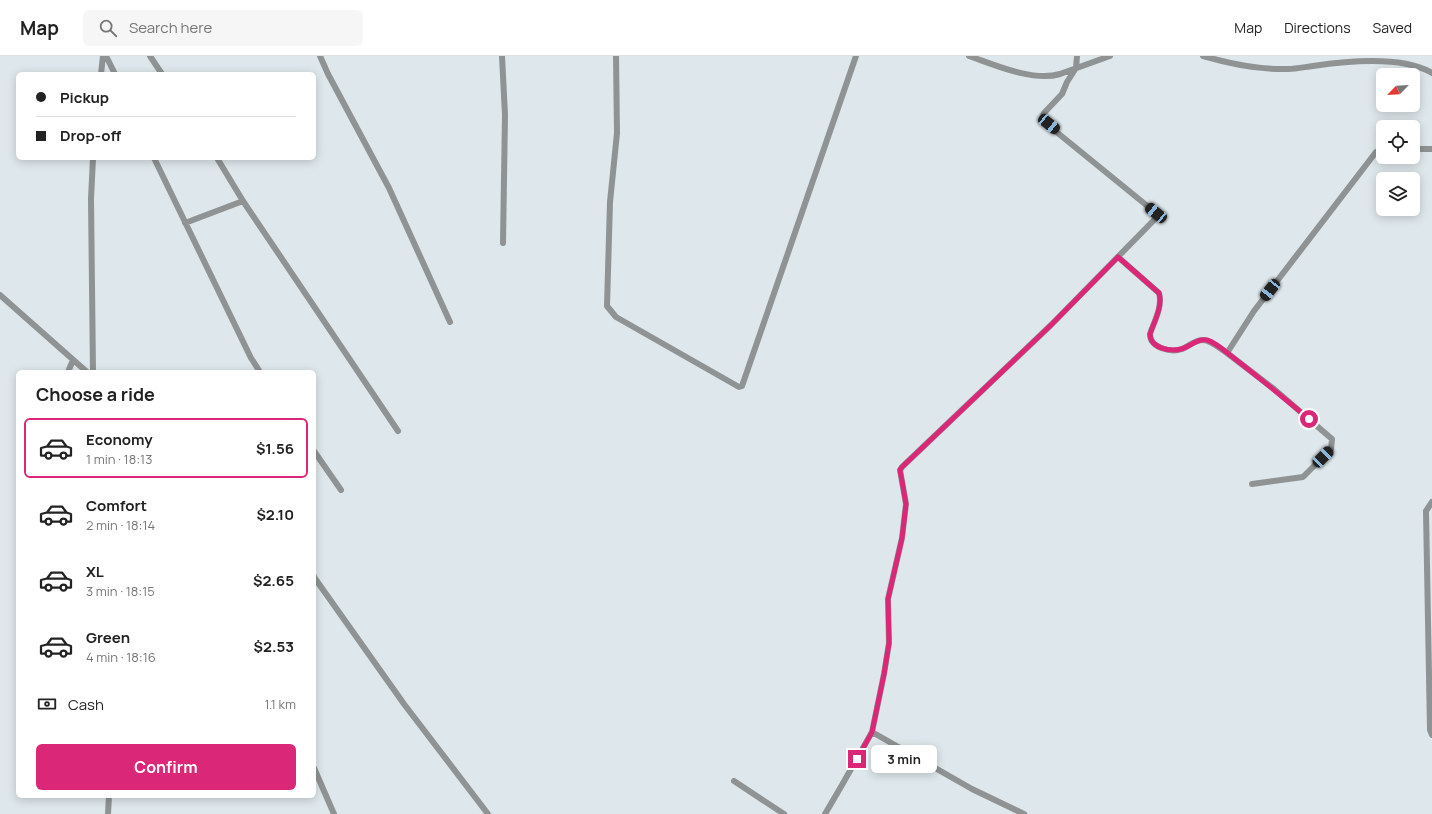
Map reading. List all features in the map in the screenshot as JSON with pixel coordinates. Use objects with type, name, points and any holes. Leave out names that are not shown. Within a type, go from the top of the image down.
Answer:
[{"type":"street","points":[[101,72],[103,56]]},
{"type":"street","points":[[106,56],[114,72]]},
{"type":"street","points":[[150,56],[161,72]]},
{"type":"street","points":[[320,56],[328,74],[389,188],[450,322]]},
{"type":"street","points":[[502,56],[505,115],[503,243]]},
{"type":"street","points":[[616,56],[616,133],[610,202],[607,306],[616,317],[739,387],[742,386],[856,56]]},
{"type":"street","points":[[969,56],[1008,69],[1044,76],[1052,76],[1110,56]]},
{"type":"street","points":[[825,814],[872,732],[889,643],[888,599],[902,538],[906,504],[900,470],[1051,325],[1151,224],[1157,216],[1156,213],[1043,121],[1042,118],[1044,113],[1062,94],[1067,82],[1076,68],[1077,56]]},
{"type":"street","points":[[1204,56],[1226,63],[1268,69],[1290,70],[1366,59],[1396,58],[1413,62],[1428,69],[1432,73]]},
{"type":"street","points":[[1420,149],[1432,149]]},
{"type":"street","points":[[1227,353],[1254,311],[1376,152]]},
{"type":"street","points":[[93,160],[91,199],[93,370]]},
{"type":"street","points":[[155,160],[251,358],[259,370]]},
{"type":"street","points":[[218,160],[243,201],[398,431]]},
{"type":"street","points":[[185,223],[243,201]]},
{"type":"street","points":[[1118,257],[1159,293],[1160,305],[1150,334],[1150,338],[1155,344],[1160,348],[1177,350],[1183,349],[1195,342],[1202,340],[1208,341],[1227,353],[1274,389],[1332,439],[1331,449],[1303,477],[1252,484]]},
{"type":"street","points":[[0,295],[85,370]]},
{"type":"street","points":[[69,370],[73,360]]},
{"type":"street","points":[[316,454],[341,490]]},
{"type":"street","points":[[1432,502],[1426,512],[1430,730],[1432,735]]},
{"type":"street","points":[[316,580],[404,704],[488,814]]},
{"type":"street","points":[[872,732],[972,789],[1024,814]]},
{"type":"street","points":[[316,773],[334,814]]},
{"type":"street","points":[[734,781],[784,814]]},
{"type":"street","points":[[108,814],[109,798]]},
{"type":"route","points":[[857,759],[872,732],[889,643],[888,599],[902,538],[906,504],[900,470],[1051,325],[1118,257],[1159,293],[1160,305],[1150,334],[1150,338],[1155,344],[1160,348],[1177,350],[1183,349],[1195,342],[1202,340],[1208,341],[1227,353],[1274,389],[1309,419]]}]
